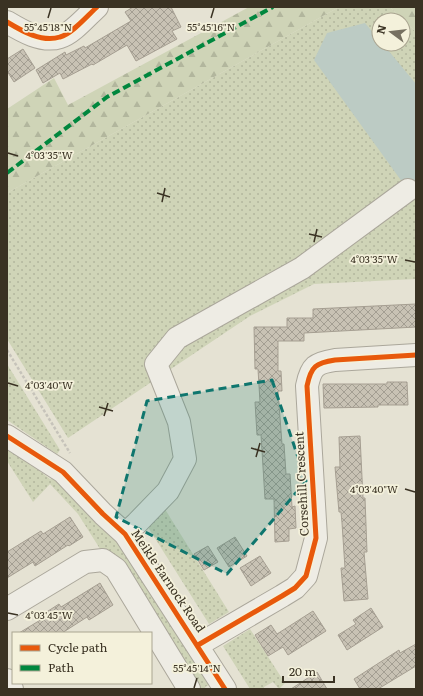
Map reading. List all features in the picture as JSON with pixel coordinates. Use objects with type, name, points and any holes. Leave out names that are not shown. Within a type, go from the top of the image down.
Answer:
[{"type":"street","points":[[11,29],[34,36],[47,38],[60,37],[71,31],[97,7]]},
{"type":"street","points":[[125,534],[168,491],[185,459],[178,422],[156,364],[178,338],[302,268],[408,190]]},
{"type":"street","name":"Corsehill Crescent","points":[[198,645],[289,592],[306,576],[316,538],[307,386],[309,376],[314,367],[322,362],[335,360],[416,354]]},
{"type":"street","name":"Meikle Earnock Road","points":[[7,436],[63,472],[103,514],[125,534],[225,689]]},
{"type":"street","points":[[7,609],[85,562],[103,560],[116,568],[189,689]]},
{"type":"street","points":[[7,680],[12,689]]},
{"type":"highlighted area","points":[[272,380],[306,481],[227,574],[116,517],[147,401]]},
{"type":"green space","points":[[249,7],[339,7],[7,193],[7,109],[54,78],[68,105]]},
{"type":"green space","points":[[339,7],[390,7],[395,12],[371,12],[371,52],[411,52],[411,27],[416,32],[416,279],[314,284],[250,316],[68,438],[7,339],[7,193]]},
{"type":"green space","points":[[390,7],[416,7],[416,32],[411,27],[411,12],[395,12]]},
{"type":"green space","points":[[7,364],[60,450],[57,454],[7,420]]},
{"type":"green space","points":[[7,449],[23,458],[50,479],[54,476],[68,489],[132,559],[209,685],[205,687],[206,689],[195,689],[78,514],[50,484],[33,502],[7,461]]},
{"type":"green space","points":[[163,506],[229,612],[209,624],[146,524]]},
{"type":"green space","points":[[250,629],[285,683],[279,689],[273,682],[264,687],[264,689],[250,689],[223,646]]},
{"type":"shaded area","points":[[365,23],[371,30],[371,52],[390,52],[416,84],[416,189],[408,190],[314,60],[327,33]]},
{"type":"building","points":[[133,7],[171,7],[181,27],[172,31],[177,39],[136,61],[127,45],[93,65],[92,64],[63,79],[60,73],[43,83],[36,70],[65,52],[66,55],[84,46],[85,48],[131,21],[125,12]]},
{"type":"building","points":[[23,49],[35,68],[14,82],[7,71],[7,59]]},
{"type":"building","points":[[416,304],[416,327],[304,333],[304,341],[278,341],[278,371],[281,371],[282,391],[278,391],[282,444],[284,444],[286,474],[290,474],[292,507],[295,506],[296,528],[289,529],[289,541],[275,542],[274,499],[265,499],[261,435],[257,435],[255,402],[260,402],[258,369],[255,369],[254,327],[287,327],[287,318],[313,318],[313,309]]},
{"type":"building","points":[[387,382],[407,382],[408,405],[324,408],[323,384],[387,384]]},
{"type":"building","points":[[360,436],[363,498],[365,498],[367,552],[364,552],[368,599],[344,601],[341,568],[345,568],[342,523],[341,512],[339,512],[335,467],[340,467],[339,437]]},
{"type":"building","points":[[70,517],[83,537],[35,566],[33,562],[7,578],[7,552],[41,531],[43,534]]},
{"type":"building","points":[[235,537],[247,556],[229,567],[217,548]]},
{"type":"building","points":[[208,546],[218,562],[204,570],[194,554]]},
{"type":"building","points":[[260,556],[271,573],[251,586],[240,568]]},
{"type":"building","points":[[100,583],[113,605],[89,620],[87,617],[64,632],[21,632],[47,616],[45,613],[59,604],[61,607]]},
{"type":"building","points":[[371,608],[383,627],[347,650],[338,635],[356,624],[353,620]]},
{"type":"building","points":[[313,611],[326,631],[288,655],[283,647],[268,656],[255,635],[271,625],[277,634]]},
{"type":"building","points":[[416,644],[416,666],[378,689],[360,689],[354,679],[399,650],[400,653]]},
{"type":"building","points":[[317,672],[327,689],[291,689]]},
{"type":"marked path","points":[[7,173],[107,97],[273,7]]},
{"type":"cycle path","points":[[7,22],[19,29],[39,37],[60,37],[79,24],[97,7]]},
{"type":"cycle path","points":[[198,645],[295,588],[306,576],[316,538],[307,386],[310,374],[315,367],[319,364],[335,360],[416,355]]},
{"type":"cycle path","points":[[7,436],[63,472],[103,514],[125,534],[225,689]]}]
